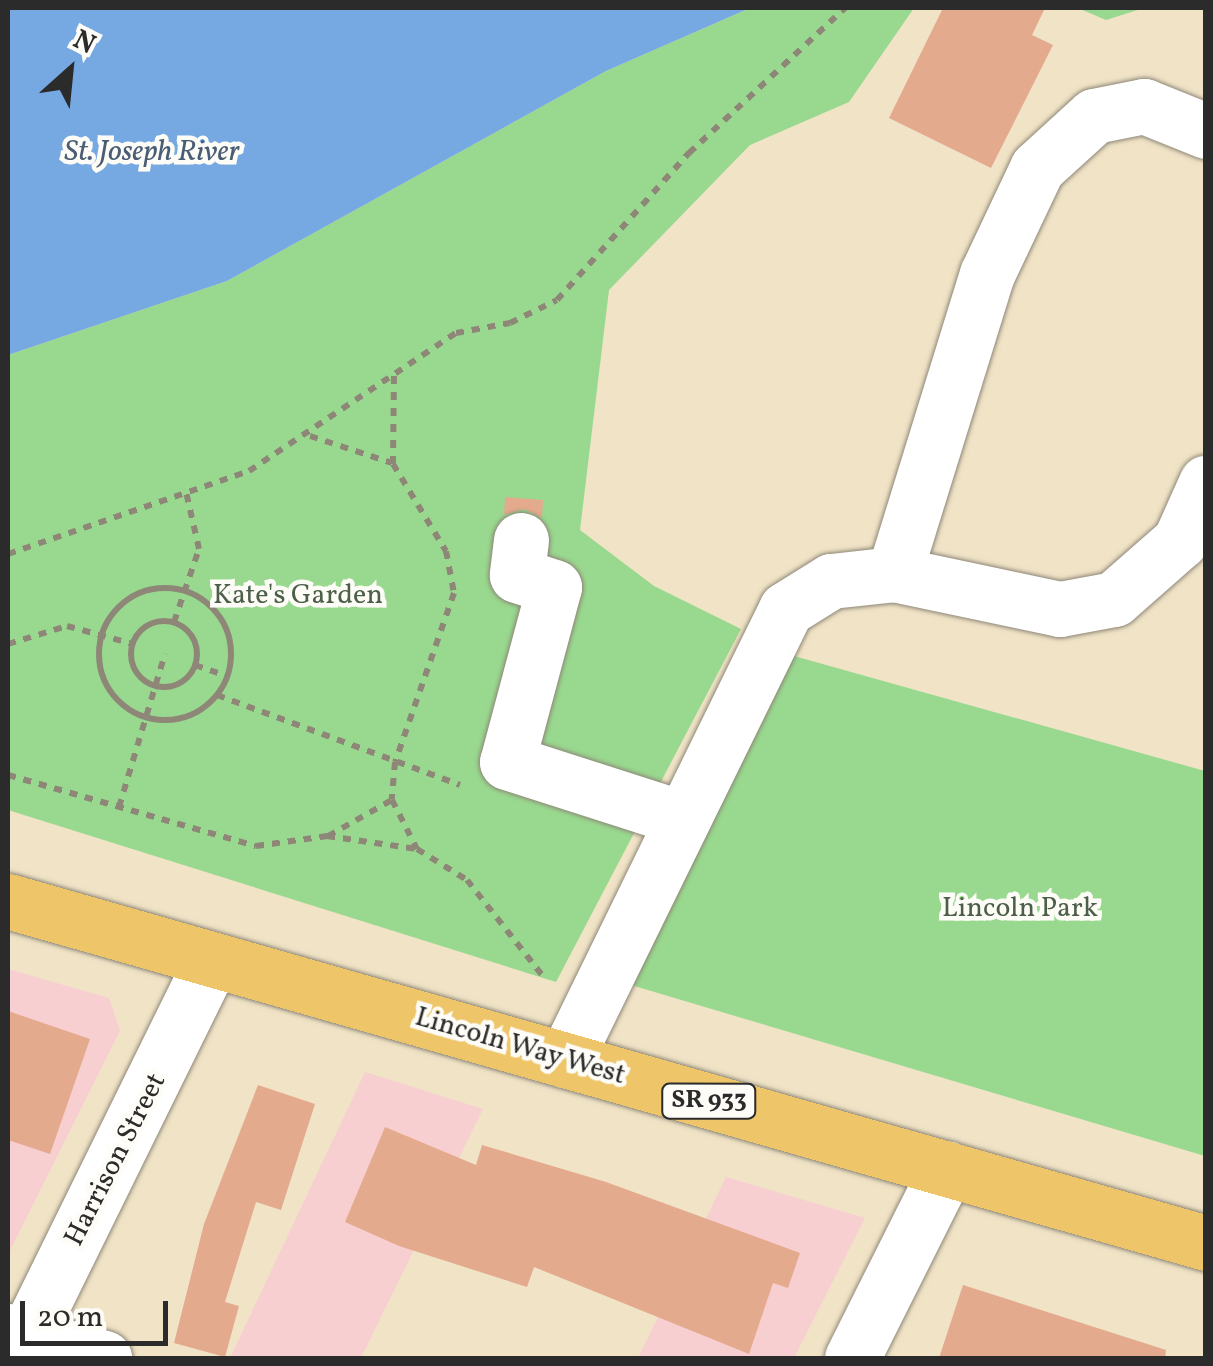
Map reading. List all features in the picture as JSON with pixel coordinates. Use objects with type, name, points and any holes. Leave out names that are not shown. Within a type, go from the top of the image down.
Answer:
[{"type":"main road","name":"Lincoln Way West","points":[[8,901],[1206,1242]]},
{"type":"street","points":[[894,574],[986,274],[1036,168],[1094,116],[1144,106],[1206,131]]},
{"type":"street","points":[[565,1060],[678,818],[786,609],[831,580],[894,574],[1060,609],[1114,599],[1180,541],[1206,483]]},
{"type":"street","points":[[521,540],[518,575],[554,588],[507,762],[678,818]]},
{"type":"street","name":"Harrison Street","points":[[17,1342],[212,960]]},
{"type":"street","points":[[852,1358],[947,1168]]},
{"type":"street","points":[[17,1342],[104,1358]]},
{"type":"path","points":[[8,554],[248,471],[310,436],[456,332],[510,324],[557,300],[689,153],[845,8]]},
{"type":"path","points":[[310,436],[393,464],[394,374]]},
{"type":"path","points":[[174,622],[200,538],[186,492]]},
{"type":"path","points":[[185,592],[223,626],[228,676],[217,695],[185,717],[146,718],[102,676],[102,634],[126,601],[185,592]]},
{"type":"path","points":[[174,622],[196,644],[195,665],[176,685],[156,686],[133,665],[132,644],[144,627],[174,622]]},
{"type":"path","points":[[8,644],[53,627],[102,634],[132,644]]},
{"type":"path","points":[[119,807],[165,654]]},
{"type":"path","points":[[195,665],[228,676]]},
{"type":"path","points":[[217,695],[482,793]]},
{"type":"path","points":[[8,776],[256,846],[328,836],[417,849]]},
{"type":"path","points":[[328,836],[392,800]]},
{"type":"shaded area","points":[[8,969],[109,998],[120,1031],[8,1255]]},
{"type":"shaded area","points":[[365,1072],[483,1109],[361,1358],[230,1358]]},
{"type":"shaded area","points":[[726,1177],[865,1218],[794,1358],[638,1358]]},
{"type":"green space","name":"Kate's Garden","points":[[750,8],[914,8],[849,102],[750,145],[609,290],[580,530],[654,586],[741,629],[556,982],[8,810],[8,355],[227,281],[606,71]]},
{"type":"green space","points":[[1078,8],[1144,8],[1106,20]]},
{"type":"green space","name":"Lincoln Park","points":[[794,656],[1205,771],[1205,1156],[631,985]]},
{"type":"water","name":"St. Joseph River","points":[[8,8],[750,8],[606,71],[227,281],[8,355]]},
{"type":"building","points":[[943,8],[1045,8],[1032,35],[1053,45],[991,168],[889,118]]},
{"type":"building","points":[[505,497],[543,500],[542,518],[524,509],[504,515]]},
{"type":"building","points":[[8,1011],[90,1039],[50,1154],[8,1140]]},
{"type":"building","points":[[258,1085],[315,1104],[281,1210],[256,1202],[225,1302],[239,1306],[225,1357],[174,1343],[204,1224]]},
{"type":"building","points":[[385,1127],[476,1165],[482,1145],[606,1182],[800,1253],[788,1288],[773,1283],[749,1354],[534,1267],[527,1287],[399,1246],[345,1222]]},
{"type":"building","points":[[963,1285],[1166,1350],[1165,1358],[939,1358]]}]
